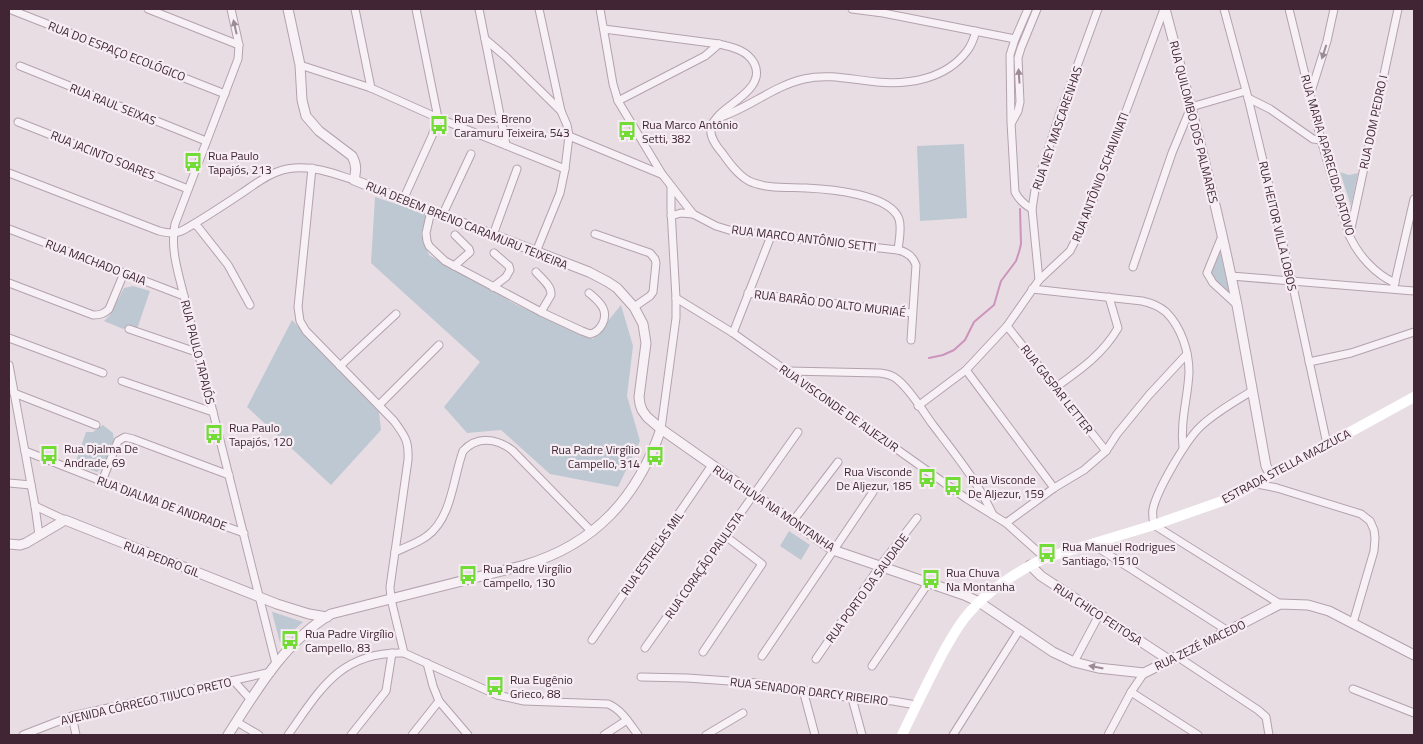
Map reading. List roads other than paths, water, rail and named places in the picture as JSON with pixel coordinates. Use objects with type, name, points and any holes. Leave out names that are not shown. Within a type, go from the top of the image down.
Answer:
[{"type":"main road","name":"ESTRADA STELLA MAZZUCA","points":[[902,735],[955,632],[968,614],[990,592],[1030,565],[1045,558],[1154,525],[1228,499],[1414,397]]},
{"type":"street","name":"RUA DO ESPAÇO ECOLÓGICO","points":[[9,9],[225,94]]},
{"type":"street","points":[[148,9],[239,45]]},
{"type":"street","points":[[168,9],[170,17]]},
{"type":"street","points":[[231,9],[239,45]]},
{"type":"street","points":[[288,9],[302,66]]},
{"type":"street","points":[[293,9],[302,66],[300,79],[306,116],[320,131],[352,156],[356,162],[354,180]]},
{"type":"street","points":[[355,9],[371,88]]},
{"type":"street","points":[[403,200],[432,136],[438,118],[438,110],[416,9]]},
{"type":"street","points":[[479,9],[506,145]]},
{"type":"street","points":[[536,252],[560,193],[569,136],[561,111],[539,9]]},
{"type":"street","name":"RUA MARCO ANTÔNIO SETTI","points":[[600,9],[613,84],[618,101],[662,174],[693,214],[716,226],[729,230],[898,250]]},
{"type":"street","points":[[852,9],[884,11],[1015,39]]},
{"type":"street","points":[[1028,9],[1015,39],[1010,60],[1011,122],[1016,192],[1020,200],[1032,209]]},
{"type":"street","points":[[1011,122],[1019,108],[1020,102],[1018,58],[1037,9]]},
{"type":"street","name":"RUA NEY MASCARENHAS","points":[[1039,280],[1032,209],[1035,190],[1044,159],[1098,9]]},
{"type":"street","name":"RUA QUILOMBO DOS PALMARES","points":[[1164,9],[1191,107],[1222,236],[1237,304],[1266,466],[1271,475]]},
{"type":"street","name":"RUA ANTÔNIO SCHAVINATI","points":[[918,406],[966,370],[1007,326],[1039,280],[1070,252],[1086,219],[1164,9]]},
{"type":"street","name":"RUA HEITOR VILLA LOBOS","points":[[1224,9],[1247,95],[1292,282],[1327,444]]},
{"type":"street","name":"RUA MARIA APARECIDA DATOVO","points":[[1289,9],[1321,140],[1349,235],[1353,244],[1394,287]]},
{"type":"street","points":[[1310,95],[1327,41],[1334,9]]},
{"type":"street","name":"RUA DOM PEDRO I","points":[[1349,235],[1398,9]]},
{"type":"street","points":[[604,29],[719,44],[736,48],[747,54],[755,65],[757,77],[752,86],[713,122],[711,133],[717,147],[742,176],[751,182],[781,187],[809,188],[846,193],[885,204],[894,211],[898,218],[900,232],[898,250],[910,255],[916,265],[911,340]]},
{"type":"street","points":[[713,122],[790,83],[806,79],[822,76],[878,82],[907,82],[939,74],[956,63],[967,51],[976,31]]},
{"type":"street","points":[[484,39],[506,56],[561,111]]},
{"type":"street","points":[[618,101],[705,56],[719,44]]},
{"type":"street","name":"RUA PAULO TAPAJÓS","points":[[239,45],[238,59],[188,189],[173,234],[175,256],[184,296],[244,533],[273,668]]},
{"type":"street","name":"RUA RAUL SEIXAS","points":[[20,66],[206,141]]},
{"type":"street","points":[[302,66],[371,88],[438,118],[565,169]]},
{"type":"street","points":[[1133,267],[1172,153],[1191,107],[1247,95],[1313,139],[1321,140]]},
{"type":"street","name":"RUA JACINTO SOARES","points":[[18,122],[188,189]]},
{"type":"street","points":[[569,136],[662,174]]},
{"type":"street","points":[[442,216],[471,154]]},
{"type":"street","name":"RUA DEBEM BRENO CARAMURU TEIXEIRA","points":[[173,234],[194,224],[275,172],[294,168],[312,168],[354,180],[589,272],[608,282],[625,296],[634,307],[643,324],[646,343],[639,397],[640,404],[647,417],[660,429]]},
{"type":"street","points":[[312,168],[298,307],[300,321],[306,331],[404,434],[408,446],[408,460],[390,587],[391,599],[404,653]]},
{"type":"street","points":[[493,235],[517,169]]},
{"type":"street","points":[[9,173],[159,231],[173,234]]},
{"type":"street","points":[[228,735],[286,650],[317,623],[332,614],[553,556],[592,532],[608,518],[627,496],[648,462],[660,429],[676,318],[671,187]]},
{"type":"street","points":[[1394,287],[1414,199]]},
{"type":"street","points":[[430,211],[426,233],[427,242],[445,261],[541,312],[590,334],[599,330],[603,323],[604,315],[602,306],[589,293]]},
{"type":"street","points":[[672,216],[693,214]]},
{"type":"street","points":[[194,224],[224,259],[250,305]]},
{"type":"street","name":"RUA MACHADO GAIA","points":[[9,229],[184,296]]},
{"type":"street","points":[[595,234],[650,253],[653,256],[656,263],[652,292],[650,296],[634,307]]},
{"type":"street","points":[[454,266],[470,252],[455,235]]},
{"type":"street","points":[[733,333],[771,236]]},
{"type":"street","points":[[1222,236],[1206,273],[1237,304]]},
{"type":"street","points":[[493,287],[510,272],[509,266],[494,253]]},
{"type":"street","points":[[536,272],[552,292],[541,312]]},
{"type":"street","points":[[9,283],[93,315],[99,315],[109,310],[124,273]]},
{"type":"street","points":[[1231,276],[1292,282],[1394,287],[1414,291]]},
{"type":"street","points":[[505,293],[506,277]]},
{"type":"street","points":[[1032,289],[1142,300],[1165,312],[1177,325],[1183,339],[1189,365],[1182,435],[1183,448]]},
{"type":"street","name":"RUA BARÃO DO ALTO MURIAÉ","points":[[748,293],[912,313]]},
{"type":"street","points":[[1056,387],[1096,357],[1118,328],[1109,297]]},
{"type":"street","name":"RUA VISCONDE DE ALJEZUR","points":[[676,298],[733,333],[967,499],[1006,523],[1045,558]]},
{"type":"street","points":[[340,366],[396,314]]},
{"type":"street","name":"RUA GASPAR LETTER","points":[[1007,326],[1106,451]]},
{"type":"street","points":[[129,329],[199,354]]},
{"type":"street","points":[[1309,362],[1351,353],[1414,332]]},
{"type":"street","points":[[9,338],[103,373]]},
{"type":"street","points":[[379,406],[439,345]]},
{"type":"street","points":[[1006,523],[1054,488],[1084,470],[1106,451],[1117,434],[1149,395],[1187,354]]},
{"type":"street","points":[[9,365],[39,535]]},
{"type":"street","points":[[966,370],[1054,488]]},
{"type":"street","points":[[788,371],[880,373],[889,374],[896,378],[975,482],[993,515]]},
{"type":"street","points":[[122,381],[213,412]]},
{"type":"street","points":[[1252,391],[1210,418],[1183,448],[1155,502],[1152,513],[1154,525],[1280,604],[1318,607],[1342,617],[1414,655]]},
{"type":"street","points":[[14,393],[96,425]]},
{"type":"street","name":"RUA CHUVA NA MONTANHA","points":[[660,429],[833,550],[929,582],[979,602]]},
{"type":"street","name":"RUA CORAÇÃO PAULISTA","points":[[646,648],[798,432]]},
{"type":"street","points":[[102,481],[118,441],[125,437],[229,475]]},
{"type":"street","points":[[395,552],[426,537],[439,525],[447,508],[463,451],[468,446],[482,440],[499,443],[512,450],[592,532]]},
{"type":"street","name":"RUA DJALMA DE ANDRADE","points":[[25,451],[244,533]]},
{"type":"street","points":[[792,521],[838,462]]},
{"type":"street","name":"RUA ESTRELAS MIL","points":[[592,640],[712,465]]},
{"type":"street","points":[[1271,475],[1277,488]]},
{"type":"street","points":[[9,483],[31,485]]},
{"type":"street","points":[[1257,484],[1277,488],[1361,514],[1370,521],[1374,530],[1374,551],[1353,623]]},
{"type":"street","points":[[762,656],[873,492]]},
{"type":"street","name":"RUA PEDRO GIL","points":[[35,506],[65,520],[259,597],[294,610],[327,617]]},
{"type":"street","name":"RUA PORTO DA SAUDADE","points":[[816,659],[880,566],[917,518]]},
{"type":"street","points":[[9,544],[22,544],[65,520]]},
{"type":"street","points":[[703,652],[762,564],[724,535]]},
{"type":"street","points":[[1092,544],[1228,632]]},
{"type":"street","name":"RUA CHICO FEITOSA","points":[[1030,565],[1041,576],[1099,615],[1173,658]]},
{"type":"street","points":[[872,666],[929,582]]},
{"type":"street","name":"RUA ZEZÉ MACEDO","points":[[979,602],[1052,652],[1074,662],[1098,668],[1144,673],[1280,604]]},
{"type":"street","points":[[1074,662],[1099,615]]},
{"type":"street","points":[[953,735],[1020,629]]},
{"type":"street","points":[[351,735],[386,691],[392,652]]},
{"type":"street","points":[[288,735],[332,676],[352,663],[392,652],[404,653],[497,695],[510,699],[614,706],[638,735]]},
{"type":"street","points":[[1173,658],[1258,710],[1266,718],[1269,735]]},
{"type":"street","points":[[427,663],[439,701],[468,735]]},
{"type":"street","name":"AVENIDA CÓRREGO TIJUCO PRETO","points":[[23,735],[72,716],[234,680],[273,668]]},
{"type":"street","points":[[1108,735],[1131,692],[1144,673]]},
{"type":"street","name":"RUA SENADOR DARCY RIBEIRO","points":[[641,677],[758,683],[852,698],[916,705]]},
{"type":"street","points":[[234,680],[251,700]]},
{"type":"street","points":[[1353,689],[1414,713]]},
{"type":"street","points":[[803,690],[815,735]]},
{"type":"street","points":[[1131,692],[1198,735]]},
{"type":"street","points":[[852,698],[862,735]]},
{"type":"street","points":[[412,735],[439,701]]},
{"type":"street","points":[[706,735],[743,713]]},
{"type":"street","points":[[72,716],[76,735]]},
{"type":"street","points":[[604,735],[627,720]]},
{"type":"street","points":[[237,722],[259,735]]},
{"type":"waterway","points":[[1020,42],[1033,9]]},
{"type":"waterway","points":[[1015,59],[1015,86]]},
{"type":"waterway","points":[[929,358],[954,350],[965,340],[974,322],[994,305],[1001,281],[1016,261],[1019,252],[1021,244],[1020,209]]},
{"type":"place","name":"Rua Des. Breno Caramuru Teixeira, 543","points":[[439,125]]},
{"type":"place","name":"Rua Marco Antônio Setti, 382","points":[[627,131]]},
{"type":"place","name":"Rua Paulo Tapajós, 213","points":[[193,162]]},
{"type":"place","name":"Rua Paulo Tapajós, 120","points":[[214,434]]},
{"type":"place","name":"Rua Djalma De Andrade, 69","points":[[49,455]]},
{"type":"place","name":"Rua Padre Virgílio Campello, 314","points":[[655,456]]},
{"type":"place","name":"Rua Visconde De Aljezur, 185","points":[[927,478]]},
{"type":"place","name":"Rua Visconde De Aljezur, 159","points":[[953,486]]},
{"type":"place","name":"Rua Manuel Rodrigues Santiago, 1510","points":[[1047,553]]},
{"type":"place","name":"Rua Padre Virgílio Campello, 130","points":[[468,575]]},
{"type":"place","name":"Rua Chuva Na Montanha","points":[[931,579]]},
{"type":"place","name":"Rua Padre Virgílio Campello, 83","points":[[290,640]]},
{"type":"place","name":"Rua Eugênio Grieco, 88","points":[[495,686]]}]
